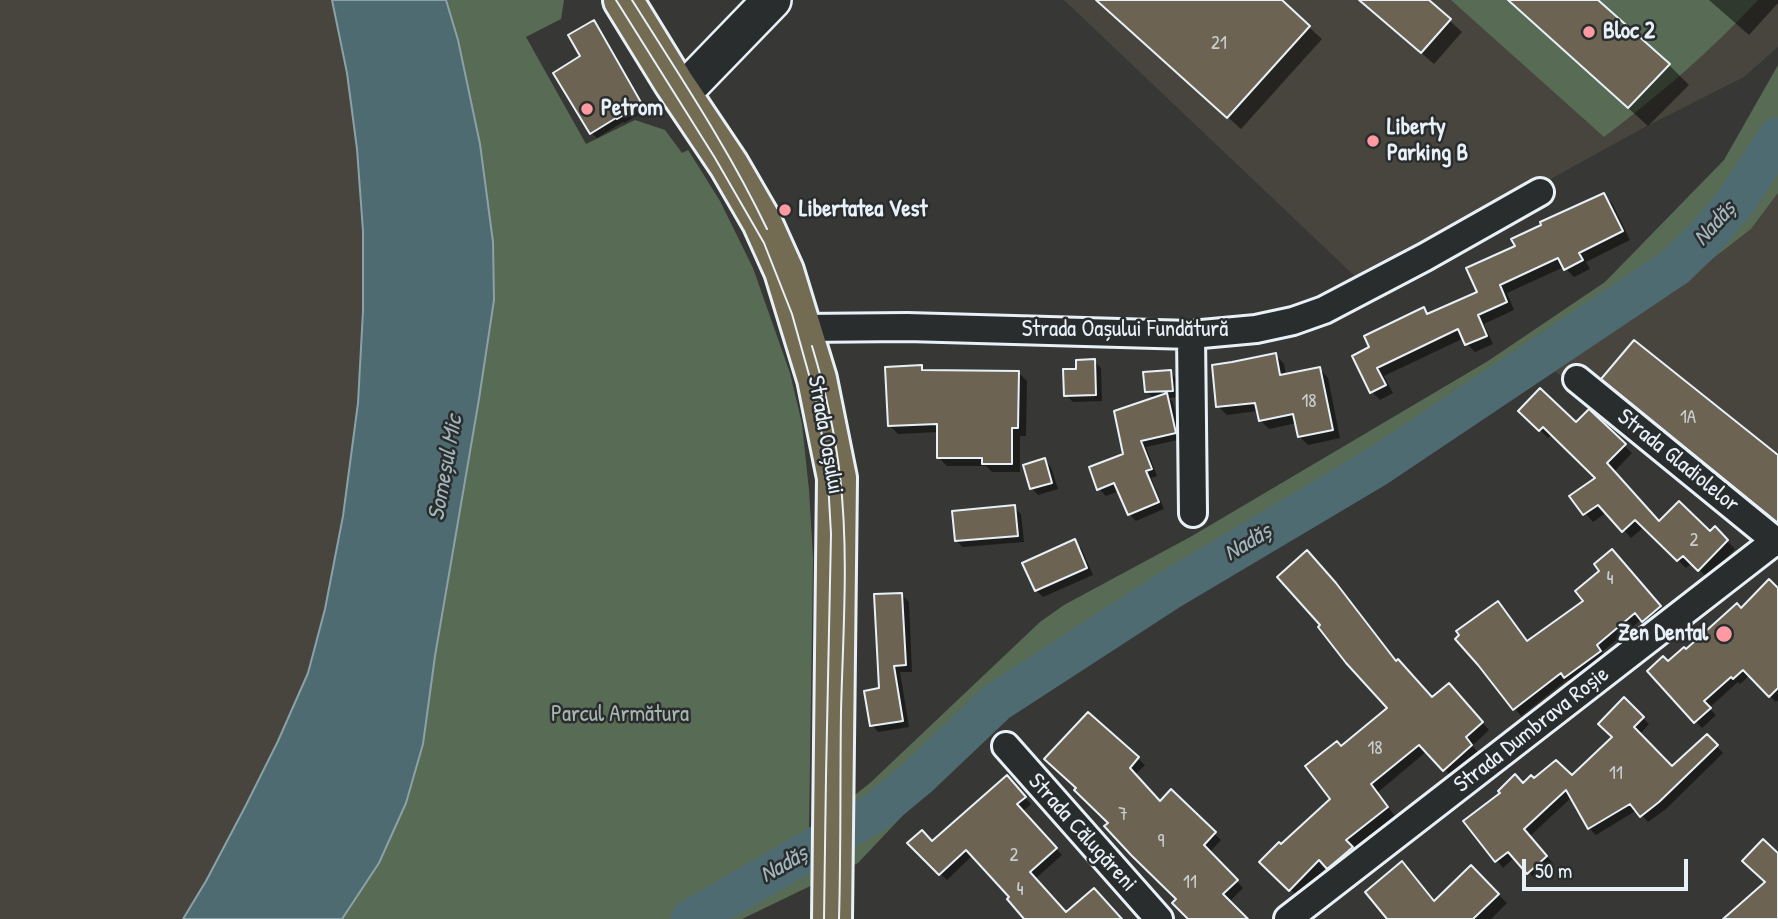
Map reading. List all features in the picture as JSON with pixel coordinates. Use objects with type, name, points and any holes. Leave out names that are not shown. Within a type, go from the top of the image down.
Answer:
[{"type":"main road","name":"Strada Oașului","points":[[622,0],[685,90],[762,222],[784,271],[817,379],[837,478],[832,908]]},
{"type":"street","points":[[685,90],[772,0]]},
{"type":"street","name":"Strada Oașului Fundătură","points":[[802,328],[906,327],[1191,335],[1256,328],[1293,321],[1324,310],[1540,192]]},
{"type":"street","points":[[1191,335],[1193,513]]},
{"type":"street","name":"Strada Gladiolelor","points":[[1577,379],[1777,542]]},
{"type":"street","name":"Strada Dumbrava Roșie","points":[[1288,919],[1777,542]]},
{"type":"street","name":"Strada Călugăreni","points":[[1006,746],[1159,919]]},
{"type":"shaded area","points":[[0,0],[332,0],[347,73],[357,149],[363,231],[363,311],[358,403],[343,516],[325,609],[309,673],[278,741],[206,881],[183,919],[0,919]]},
{"type":"shaded area","points":[[1064,0],[1778,0],[1778,47],[1744,77],[1643,128],[1362,283]]},
{"type":"shaded area","points":[[1778,193],[1778,527],[1551,369],[1711,260],[1751,229]]},
{"type":"green space","name":"Parcul Armătura","points":[[446,0],[564,0],[561,19],[526,37],[586,144],[635,120],[665,130],[682,153],[688,150],[690,153],[720,201],[753,268],[790,373],[802,424],[809,490],[813,558],[809,831],[870,783],[1040,622],[1064,605],[1192,536],[1488,361],[1605,282],[1724,160],[1778,65],[1778,193],[1751,229],[1711,260],[1551,369],[1295,530],[1019,697],[975,739],[858,863],[742,919],[342,919],[379,863],[406,803],[423,744],[494,300],[493,242],[480,144],[458,40]]},
{"type":"green space","points":[[1451,0],[1758,0],[1684,72],[1604,137]]},
{"type":"water","name":"Someșul Mic","points":[[332,0],[446,0],[458,40],[480,144],[493,242],[494,300],[479,399],[435,656],[423,744],[406,803],[379,863],[342,919],[183,919],[245,807],[308,673],[325,609],[343,516],[358,403],[363,311],[363,231],[357,149],[347,73]]},
{"type":"building","points":[[1096,0],[1282,0],[1310,26],[1227,118]]},
{"type":"building","points":[[1359,0],[1429,0],[1451,19],[1421,53]]},
{"type":"building","name":"Bloc 2","points":[[1508,0],[1598,0],[1670,64],[1628,108]]},
{"type":"building","points":[[594,20],[642,104],[590,134],[553,73],[580,56],[568,35]]},
{"type":"building","points":[[1604,193],[1623,231],[1579,253],[1583,260],[1564,270],[1558,258],[1500,285],[1507,302],[1478,315],[1487,336],[1465,345],[1458,329],[1377,368],[1386,385],[1370,393],[1352,356],[1369,347],[1364,336],[1424,307],[1427,314],[1477,292],[1466,268],[1515,246],[1511,239],[1541,225],[1540,222]]},
{"type":"building","points":[[1634,340],[1778,455],[1778,523],[1601,379]]},
{"type":"building","points":[[1276,353],[1280,375],[1320,367],[1333,430],[1298,437],[1293,414],[1259,421],[1255,403],[1216,407],[1212,365]]},
{"type":"building","points":[[1095,359],[1096,395],[1064,396],[1063,369],[1076,369],[1076,360]]},
{"type":"building","points":[[922,365],[922,370],[1019,371],[1018,428],[1012,428],[1012,464],[982,464],[982,458],[937,458],[937,424],[888,426],[885,367]]},
{"type":"building","points":[[1171,370],[1173,391],[1145,392],[1143,372]]},
{"type":"building","points":[[1540,388],[1576,422],[1589,409],[1626,444],[1607,463],[1659,521],[1679,501],[1710,531],[1715,526],[1728,540],[1698,571],[1683,556],[1677,561],[1635,520],[1622,532],[1598,505],[1583,515],[1569,496],[1595,478],[1543,427],[1539,431],[1518,411]]},
{"type":"building","points":[[1167,393],[1176,433],[1141,441],[1152,469],[1146,471],[1159,502],[1128,515],[1114,483],[1097,490],[1089,467],[1123,454],[1114,411]]},
{"type":"building","points":[[1045,458],[1052,483],[1030,489],[1023,465]]},
{"type":"building","points":[[1015,505],[1018,536],[955,541],[952,511]]},
{"type":"building","points":[[1075,539],[1087,568],[1035,591],[1022,563]]},
{"type":"building","points":[[1612,549],[1661,606],[1642,622],[1635,613],[1597,645],[1601,651],[1564,678],[1561,673],[1513,710],[1455,639],[1459,635],[1456,631],[1498,601],[1527,641],[1583,601],[1575,591],[1599,571],[1594,564]]},
{"type":"building","points":[[1307,550],[1396,661],[1398,659],[1432,697],[1449,683],[1483,722],[1466,737],[1472,745],[1443,771],[1419,745],[1371,784],[1388,807],[1346,840],[1353,847],[1339,859],[1327,869],[1319,860],[1289,891],[1259,862],[1330,799],[1305,766],[1337,741],[1341,746],[1387,708],[1346,663],[1318,627],[1320,625],[1277,577]]},
{"type":"building","points":[[1769,579],[1778,588],[1778,688],[1769,697],[1743,670],[1704,701],[1711,708],[1694,723],[1647,671],[1663,656],[1668,661],[1684,647],[1686,649],[1737,603],[1741,608]]},
{"type":"building","points":[[902,593],[906,665],[894,666],[903,721],[870,726],[864,691],[879,688],[874,594]]},
{"type":"building","points":[[1624,697],[1644,717],[1634,727],[1672,766],[1707,734],[1718,745],[1640,817],[1630,804],[1588,829],[1566,790],[1524,829],[1547,856],[1527,874],[1508,852],[1495,862],[1463,821],[1500,793],[1498,791],[1515,774],[1523,783],[1531,775],[1534,778],[1556,760],[1572,775],[1612,737],[1598,724]]},
{"type":"building","points":[[1088,712],[1139,757],[1130,768],[1160,801],[1171,789],[1216,832],[1204,845],[1238,880],[1223,894],[1248,919],[1188,919],[1172,903],[1176,899],[1104,826],[1108,823],[1074,790],[1076,788],[1044,759]]},
{"type":"building","points":[[1007,775],[1026,797],[1017,804],[1057,848],[1030,872],[1066,912],[1094,888],[1122,919],[1024,919],[1007,899],[1009,897],[966,850],[939,875],[907,843],[922,830],[932,841]]},
{"type":"building","points":[[1763,839],[1778,853],[1778,919],[1723,919],[1765,882],[1742,861]]},
{"type":"building","points":[[1402,861],[1434,901],[1471,865],[1499,894],[1473,919],[1387,919],[1365,892]]},
{"type":"waterway","name":"Nadăș","points":[[691,919],[876,812],[918,777],[997,702],[1171,589],[1378,466],[1675,267],[1735,203],[1778,137]]},
{"type":"tram line","points":[[616,0],[715,158],[764,243],[792,314],[818,407],[828,481],[831,534],[824,919]]},
{"type":"tram line","points":[[632,0],[720,141],[767,229]]},
{"type":"tram line","points":[[812,346],[835,443],[843,505],[845,594],[839,919]]},
{"type":"place","name":"Bloc 2","points":[[1589,32]]},
{"type":"place","name":"Petrom","points":[[587,109]]},
{"type":"place","name":"Liberty Parking B","points":[[1373,141]]},
{"type":"place","name":"Libertatea Vest","points":[[785,210]]},
{"type":"place","name":"Zen Dental","points":[[1724,634]]}]
